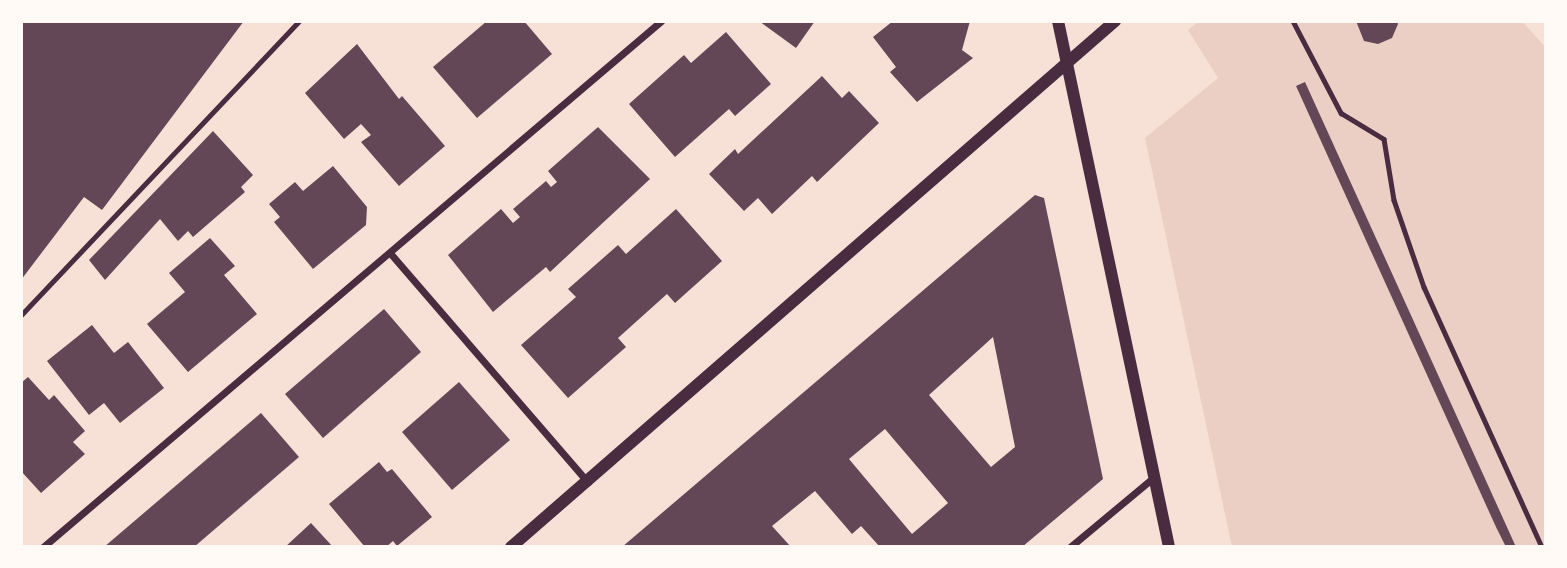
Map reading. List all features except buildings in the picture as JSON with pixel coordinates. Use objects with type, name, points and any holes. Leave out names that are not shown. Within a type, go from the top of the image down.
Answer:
[{"type":"street","points":[[43,547],[661,21]]},
{"type":"street","points":[[1058,21],[1169,547]]},
{"type":"street","points":[[511,547],[1115,21]]},
{"type":"street","points":[[390,253],[587,482]]},
{"type":"street","points":[[1070,547],[1154,477]]},
{"type":"lane","points":[[21,315],[299,21]]},
{"type":"path","points":[[1293,21],[1340,113],[1384,139],[1394,200],[1424,287],[1542,547]]},
{"type":"shaded area","points":[[1199,21],[1522,21],[1546,48],[1546,547],[1232,547],[1145,138],[1218,78],[1188,30]]}]
